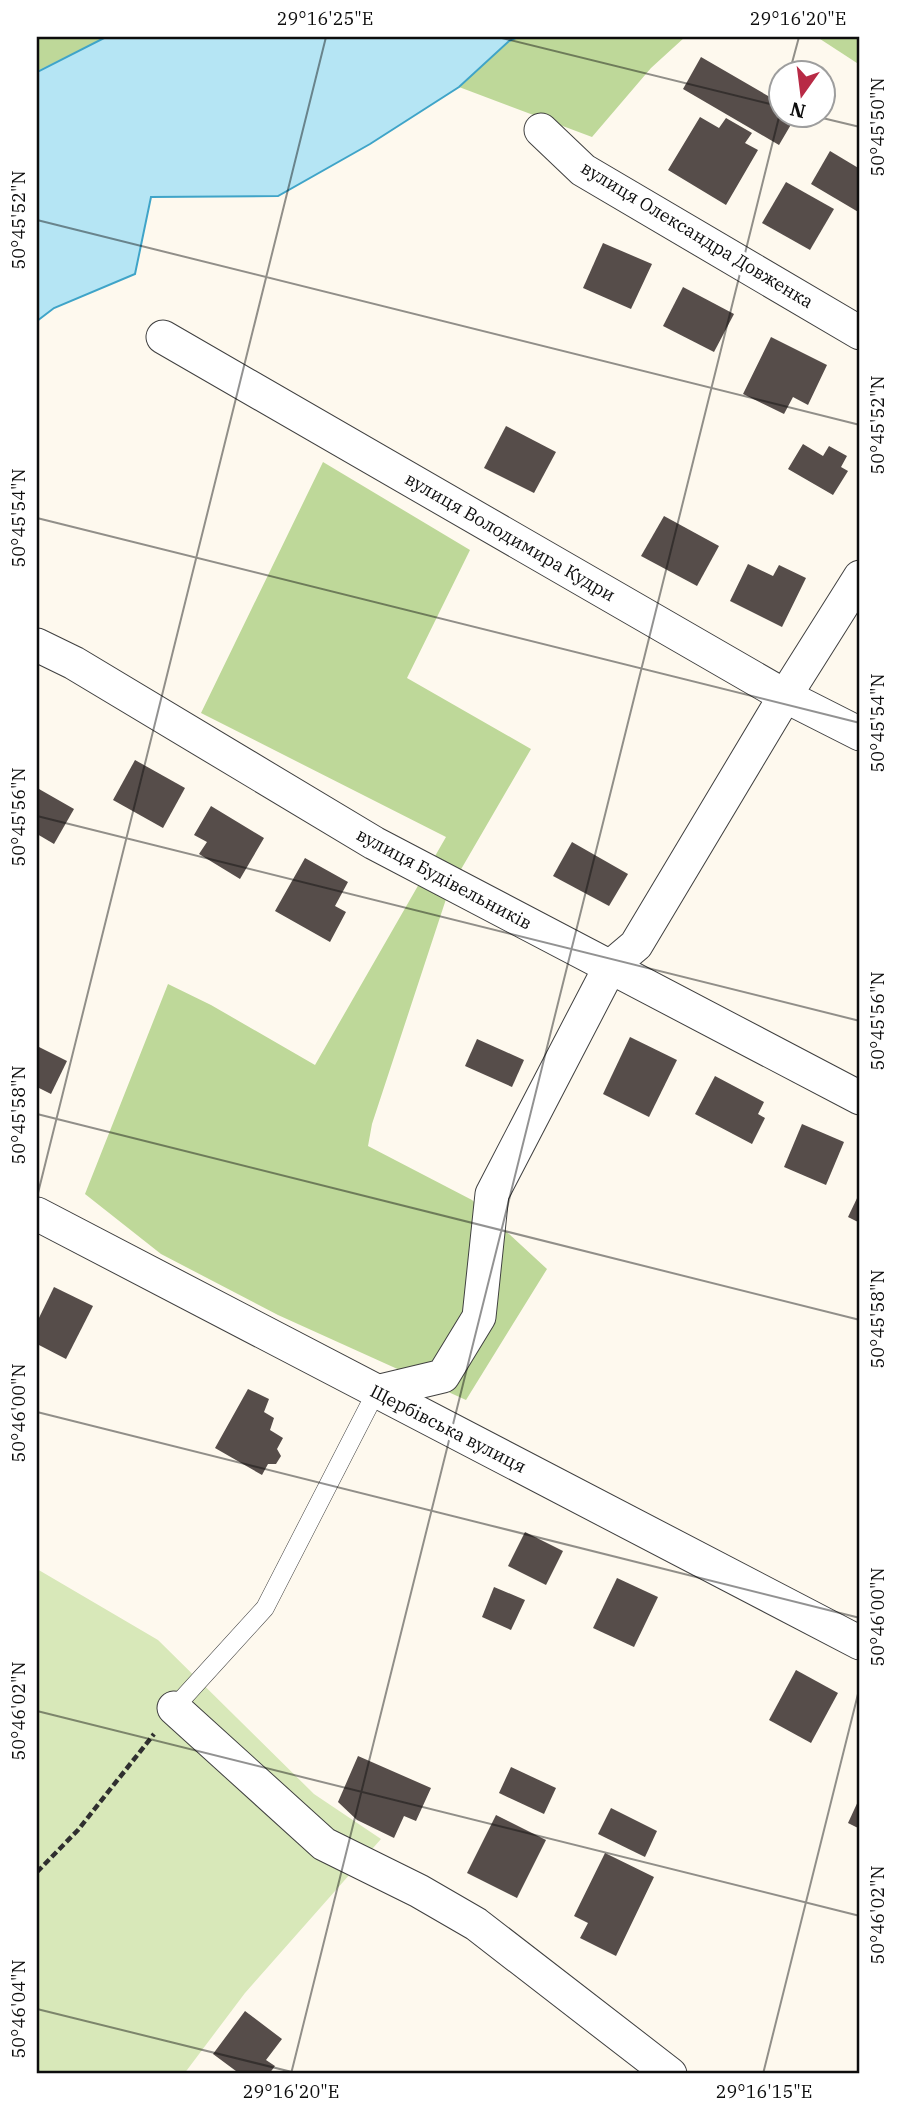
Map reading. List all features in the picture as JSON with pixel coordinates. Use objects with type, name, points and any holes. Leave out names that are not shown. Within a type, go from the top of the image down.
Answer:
[{"type":"street","name":"вулиця Олександра Довженка","points":[[541,130],[583,170],[860,332]]},
{"type":"street","name":"вулиця Володимира Кудри","points":[[163,337],[785,696],[860,734]]},
{"type":"street","points":[[376,1392],[443,1376],[479,1317],[492,1194],[610,967],[636,945],[785,696],[860,578]]},
{"type":"street","name":"вулиця Будівельників","points":[[37,645],[74,663],[374,843],[860,1098]]},
{"type":"street","name":"Щербівська вулиця","points":[[37,1214],[860,1643]]},
{"type":"street","points":[[174,1708],[324,1844],[419,1891],[477,1924],[670,2074]]},
{"type":"lane","points":[[174,1708],[265,1608],[376,1392]]},
{"type":"path","points":[[37,1872],[78,1830],[174,1708]]},
{"type":"green space","points":[[37,37],[106,37],[37,71]]},
{"type":"green space","points":[[518,37],[685,37],[651,68],[592,137],[459,87],[509,41]]},
{"type":"green space","points":[[817,37],[860,37],[860,65]]},
{"type":"green space","points":[[323,462],[470,550],[407,678],[531,749],[449,890],[372,1124],[368,1146],[472,1200],[547,1269],[466,1400],[278,1315],[161,1254],[85,1194],[168,984],[211,1005],[315,1065],[446,837],[201,713]]},
{"type":"green space","points":[[37,1569],[158,1640],[314,1794],[381,1839],[245,1993],[184,2074],[37,2074]]},
{"type":"water","points":[[106,37],[518,37],[509,41],[459,87],[370,144],[278,196],[151,197],[135,274],[54,308],[37,321],[37,72]]},
{"type":"building","points":[[701,57],[768,96],[768,130],[788,130],[779,145],[683,89]]},
{"type":"building","points":[[700,117],[719,128],[726,118],[752,133],[745,143],[758,150],[726,205],[668,170]]},
{"type":"building","points":[[830,151],[860,169],[860,213],[811,184]]},
{"type":"building","points":[[786,182],[834,209],[810,250],[762,223]]},
{"type":"building","points":[[603,243],[652,264],[631,309],[583,288]]},
{"type":"building","points":[[683,287],[734,314],[714,352],[663,326]]},
{"type":"building","points":[[771,337],[827,365],[808,405],[793,397],[784,414],[743,394]]},
{"type":"building","points":[[506,426],[556,452],[534,493],[484,468]]},
{"type":"building","points":[[803,444],[823,456],[829,446],[847,456],[841,467],[848,471],[833,495],[788,469]]},
{"type":"building","points":[[664,516],[719,546],[697,586],[641,556]]},
{"type":"building","points":[[748,564],[773,576],[779,565],[806,578],[782,627],[730,601]]},
{"type":"building","points":[[135,760],[185,788],[163,828],[113,800]]},
{"type":"building","points":[[39,789],[74,809],[54,844],[37,834]]},
{"type":"building","points":[[211,806],[264,838],[240,879],[199,854],[207,842],[194,835]]},
{"type":"building","points":[[572,842],[628,874],[609,906],[553,876]]},
{"type":"building","points":[[305,858],[348,882],[335,906],[346,912],[330,942],[275,911]]},
{"type":"building","points":[[630,1037],[677,1060],[649,1117],[603,1094]]},
{"type":"building","points":[[477,1039],[524,1060],[512,1087],[465,1066]]},
{"type":"building","points":[[37,1046],[67,1061],[51,1094],[37,1087]]},
{"type":"building","points":[[715,1076],[764,1102],[758,1114],[765,1118],[752,1144],[695,1114]]},
{"type":"building","points":[[802,1124],[844,1142],[826,1185],[784,1167]]},
{"type":"building","points":[[860,1192],[860,1223],[848,1217]]},
{"type":"building","points":[[54,1287],[93,1306],[66,1359],[37,1344],[37,1322]]},
{"type":"building","points":[[248,1389],[269,1399],[264,1412],[274,1418],[270,1430],[283,1438],[277,1449],[281,1456],[276,1464],[268,1464],[262,1475],[215,1448]]},
{"type":"building","points":[[525,1532],[563,1551],[546,1585],[508,1566]]},
{"type":"building","points":[[617,1578],[658,1597],[634,1647],[593,1628]]},
{"type":"building","points":[[494,1587],[525,1600],[511,1630],[482,1617]]},
{"type":"building","points":[[796,1670],[838,1693],[811,1743],[769,1720]]},
{"type":"building","points":[[358,1756],[431,1788],[416,1821],[404,1816],[394,1838],[357,1820],[338,1802]]},
{"type":"building","points":[[511,1767],[556,1788],[544,1814],[499,1793]]},
{"type":"building","points":[[860,1797],[860,1829],[848,1823]]},
{"type":"building","points":[[611,1808],[657,1831],[645,1857],[598,1834]]},
{"type":"building","points":[[496,1815],[546,1840],[517,1898],[467,1873]]},
{"type":"building","points":[[605,1853],[654,1877],[616,1956],[580,1938],[588,1923],[574,1916]]},
{"type":"building","points":[[245,2011],[282,2039],[266,2060],[275,2066],[269,2074],[240,2074],[213,2054]]}]
